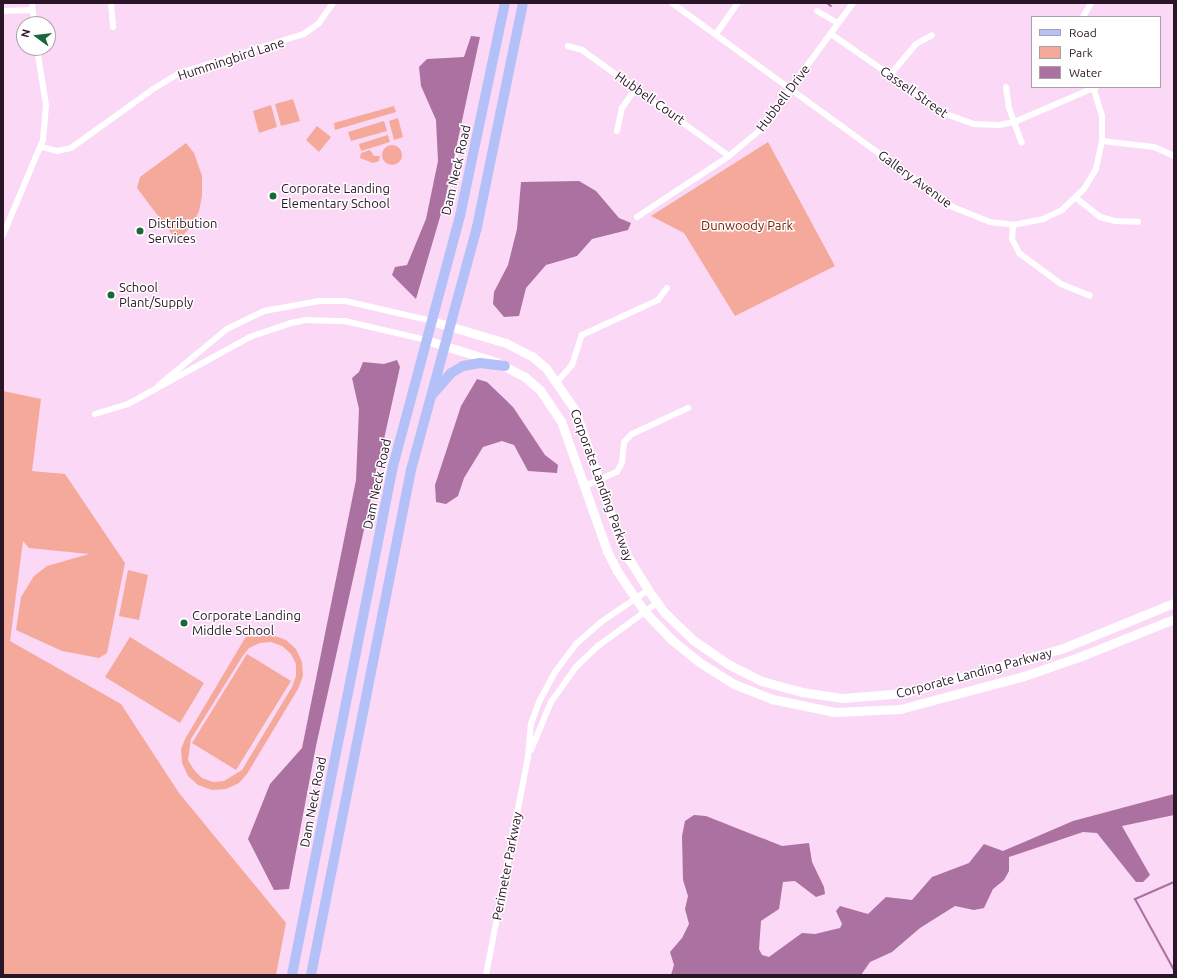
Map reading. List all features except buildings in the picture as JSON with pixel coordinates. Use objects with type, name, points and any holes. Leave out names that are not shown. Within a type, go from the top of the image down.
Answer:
[{"type":"main road","name":"Dam Neck Road","points":[[292,975],[393,466],[464,196],[505,3]]},
{"type":"main road","points":[[312,975],[411,470],[486,190],[523,3]]},
{"type":"main road","points":[[431,396],[451,373],[463,366],[480,363],[505,366]]},
{"type":"street","points":[[32,3],[33,16]]},
{"type":"street","points":[[111,3],[113,27]]},
{"type":"street","name":"Hummingbird Lane","points":[[42,147],[57,151],[71,148],[153,89],[180,73],[300,36],[319,23],[333,3]]},
{"type":"street","name":"Gallery Avenue","points":[[672,3],[953,207],[977,219],[1013,225],[1048,217],[1076,198],[1096,169],[1102,142],[1102,116],[1094,88]]},
{"type":"street","points":[[716,34],[738,3]]},
{"type":"street","name":"Hubbell Drive","points":[[637,217],[729,156],[759,131],[853,3]]},
{"type":"street","points":[[1084,16],[1091,3]]},
{"type":"street","points":[[3,11],[32,10]]},
{"type":"street","points":[[818,10],[838,23]]},
{"type":"street","name":"Cassell Street","points":[[830,34],[958,120],[986,126],[1014,122],[1092,88]]},
{"type":"street","points":[[890,75],[916,44],[932,35]]},
{"type":"street","name":"Hubbell Court","points":[[568,46],[582,50],[729,156]]},
{"type":"street","points":[[3,235],[42,147],[46,128],[46,105],[39,56]]},
{"type":"street","points":[[1006,87],[1006,99],[1022,143]]},
{"type":"street","points":[[617,131],[622,108],[636,88]]},
{"type":"street","points":[[1102,142],[1154,147],[1174,156]]},
{"type":"street","points":[[1076,198],[1100,217],[1115,222],[1138,222]]},
{"type":"street","points":[[1013,225],[1012,239],[1019,253],[1060,284],[1090,296]]},
{"type":"street","points":[[558,382],[572,365],[582,335],[658,300],[667,288]]},
{"type":"street","name":"Corporate Landing Parkway","points":[[146,394],[227,329],[264,311],[319,301],[345,301],[432,321],[520,349],[532,356],[558,382],[580,421],[599,480],[628,559],[657,603],[689,637],[728,664],[774,685],[822,696],[862,698],[898,694],[1019,662],[1074,644],[1174,603]]},
{"type":"street","name":"Corporate Landing Parkway","points":[[95,414],[117,409],[250,337],[291,323],[307,320],[344,321],[426,340],[505,366],[534,384],[554,409],[585,486],[607,551],[644,611],[686,653],[716,674],[766,697],[811,709],[855,712],[900,709],[1024,676],[1079,657],[1174,619]]},
{"type":"street","points":[[585,486],[618,471],[622,447],[628,437],[688,408]]},
{"type":"street","name":"Perimeter Parkway","points":[[486,975],[528,757],[535,713],[544,691],[561,662],[593,628],[648,590]]},
{"type":"street","name":"Perimeter Parkway","points":[[528,757],[546,712],[565,680],[598,646],[657,603]]},
{"type":"street","points":[[1019,662],[1024,676]]},
{"type":"green space","points":[[293,99],[300,121],[281,126],[275,104]]},
{"type":"green space","points":[[271,105],[277,127],[259,133],[253,111]]},
{"type":"green space","points":[[394,106],[396,112],[335,130],[334,123]]},
{"type":"green space","points":[[398,118],[403,137],[394,140],[389,121]]},
{"type":"green space","points":[[384,121],[387,131],[351,141],[348,132]]},
{"type":"green space","points":[[317,126],[331,137],[319,152],[306,140]]},
{"type":"green space","points":[[388,135],[390,142],[361,151],[359,144]]},
{"type":"green space","name":"Dunwoody Park","points":[[768,142],[835,266],[735,316],[684,233],[651,216]]},
{"type":"green space","points":[[186,143],[194,153],[202,176],[202,196],[199,211],[192,226],[177,241],[137,188],[140,177]]},
{"type":"green space","points":[[392,145],[399,148],[402,155],[399,162],[392,165],[385,162],[382,155],[385,148]]},
{"type":"green space","points":[[370,150],[374,156],[380,156],[379,161],[373,163],[360,158],[361,153]]},
{"type":"green space","points":[[3,391],[41,399],[32,471],[65,474],[125,563],[107,653],[99,658],[62,651],[16,630],[21,597],[34,576],[47,566],[89,554],[29,548],[23,541],[10,641],[121,704],[179,793],[286,923],[276,975],[3,975]]},
{"type":"green space","points":[[128,570],[148,575],[139,620],[119,616]]},
{"type":"green space","points":[[251,628],[256,631],[253,636],[272,635],[286,640],[296,649],[302,662],[303,676],[298,689],[247,774],[239,783],[226,789],[212,790],[198,785],[188,776],[182,763],[181,749],[185,739]],"holes":[[[271,642],[282,646],[291,654],[296,664],[296,676],[292,687],[242,770],[224,781],[213,782],[202,778],[194,770],[188,760],[191,739],[249,648],[260,643]]]},
{"type":"green space","points":[[130,637],[204,683],[180,723],[105,677]]},
{"type":"green space","points":[[247,654],[291,681],[236,770],[192,743]]},
{"type":"water","points":[[471,36],[480,37],[445,200],[416,299],[392,275],[395,267],[407,265],[426,219],[438,161],[436,120],[421,86],[419,67],[427,59],[464,57]]},
{"type":"water","points":[[579,181],[596,191],[619,218],[631,223],[628,230],[592,239],[577,256],[546,265],[526,288],[519,316],[504,317],[493,304],[494,292],[508,265],[517,229],[521,182]]},
{"type":"water","points":[[397,360],[400,367],[316,746],[289,889],[274,890],[248,839],[270,784],[302,748],[356,480],[359,409],[352,378],[359,372],[363,362],[384,364]]},
{"type":"water","points":[[477,379],[487,382],[513,407],[545,455],[558,465],[557,473],[528,471],[514,445],[502,441],[483,447],[464,478],[458,496],[446,504],[436,502],[435,485],[461,406]]},
{"type":"water","points":[[1174,794],[1174,815],[1122,826],[1150,875],[1143,882],[1136,882],[1097,833],[1083,832],[1009,857],[1009,871],[1004,880],[993,889],[984,908],[974,910],[955,906],[920,928],[892,952],[870,962],[861,975],[671,975],[674,965],[670,952],[682,938],[689,924],[685,909],[688,896],[683,880],[682,836],[685,821],[694,815],[706,816],[782,846],[809,843],[812,862],[824,887],[825,894],[816,897],[795,881],[783,882],[779,909],[761,921],[759,949],[762,955],[769,957],[802,933],[815,934],[840,928],[842,924],[836,911],[840,906],[868,914],[886,897],[912,900],[932,877],[969,863],[984,844],[1003,851],[1073,821]]},
{"type":"waterway","points":[[827,3],[831,6]]},
{"type":"waterway","points":[[1174,882],[1135,899],[1174,970]]},
{"type":"place","name":"Corporate Landing Elementary School","points":[[273,196]]},
{"type":"place","name":"Distribution Services","points":[[140,231]]},
{"type":"place","name":"School Plant/Supply","points":[[111,295]]},
{"type":"place","name":"Corporate Landing Middle School","points":[[184,623]]}]
